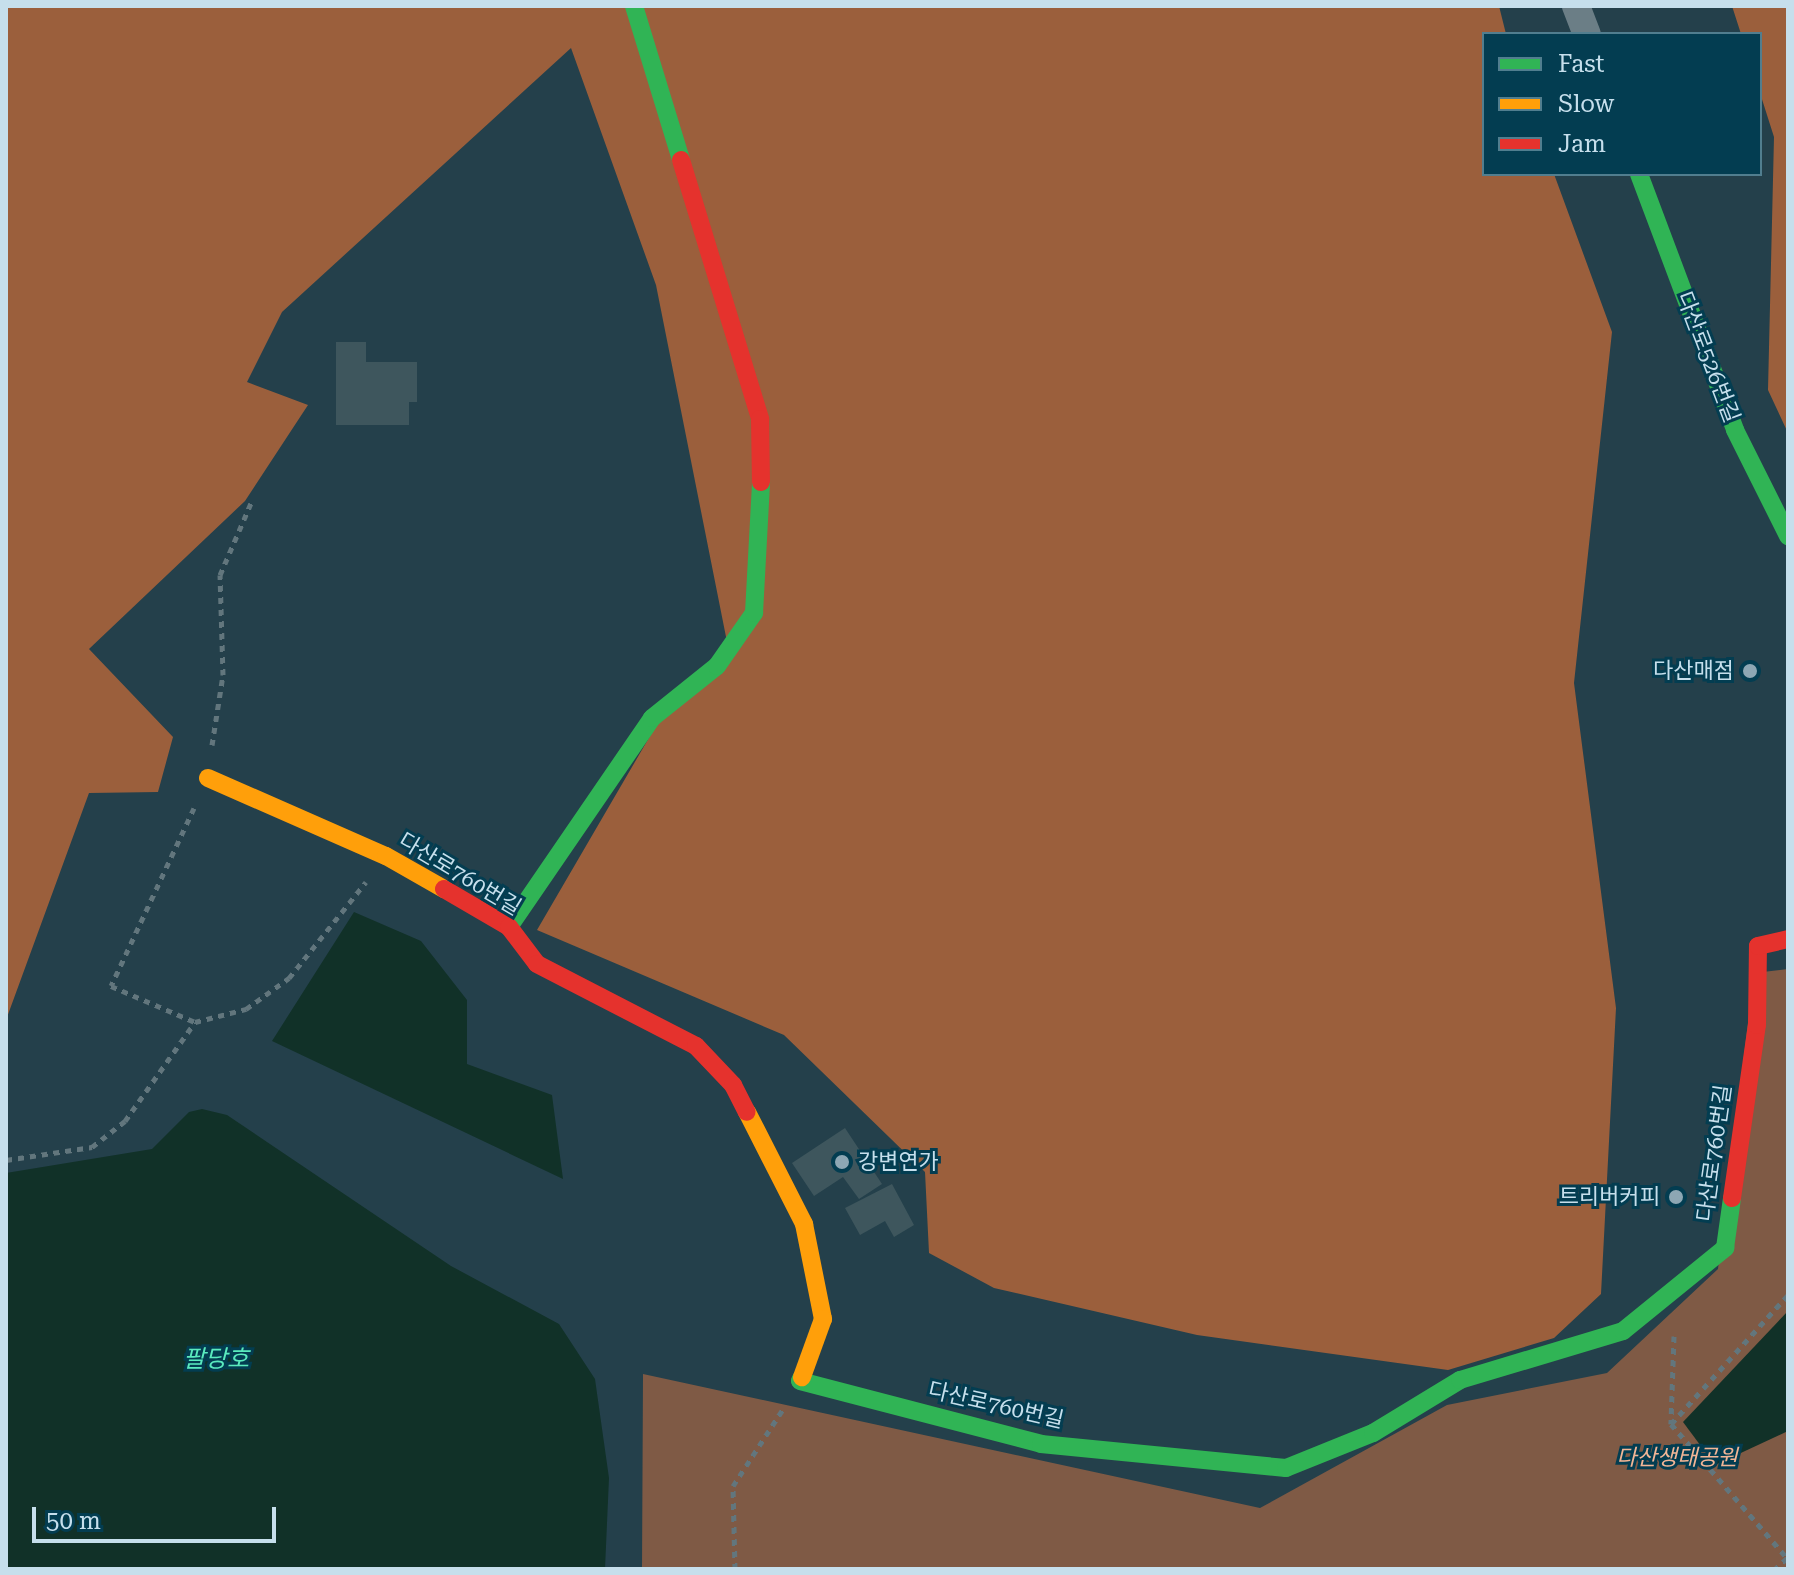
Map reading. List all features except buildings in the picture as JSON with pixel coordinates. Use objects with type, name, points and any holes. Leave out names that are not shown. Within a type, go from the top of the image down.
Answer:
[{"type":"street","points":[[509,927],[652,718],[717,666],[754,613],[761,522],[760,419],[634,6]]},
{"type":"street","points":[[1576,6],[1586,32]]},
{"type":"street","name":"다산로526번길","points":[[1640,176],[1735,430],[1788,536]]},
{"type":"street","name":"다산로760번길","points":[[208,778],[386,856],[509,927],[537,964],[696,1046],[733,1085],[804,1224],[823,1319],[800,1381],[1041,1444],[1286,1468],[1373,1433],[1460,1380],[1623,1331],[1725,1248],[1757,1025],[1758,946],[1788,939]]},
{"type":"path","points":[[6,1160],[92,1147],[125,1121],[195,1022],[246,1009],[289,978],[386,856]]},
{"type":"path","points":[[1676,1287],[1671,1424],[1787,1558],[1775,1569]]},
{"type":"path","points":[[1671,1424],[1788,1295]]},
{"type":"path","points":[[735,1569],[733,1486],[800,1381]]},
{"type":"green space","name":"다산생태공원","points":[[1788,969],[1788,1569],[642,1569],[643,1374],[1260,1508],[1447,1405],[1607,1373],[1718,1269],[1754,973]]},
{"type":"shaded area","points":[[6,6],[1499,6],[1506,32],[1482,32],[1482,176],[1555,176],[1612,332],[1574,683],[1616,1008],[1601,1294],[1554,1338],[1448,1370],[1197,1335],[994,1288],[929,1253],[925,1172],[784,1035],[537,930],[671,700],[730,657],[656,285],[571,48],[282,312],[247,382],[308,405],[245,501],[89,649],[173,737],[158,792],[89,793],[6,1020]]},
{"type":"shaded area","points":[[1732,6],[1788,6],[1788,433],[1768,390],[1774,137],[1762,99],[1762,32],[1740,32]]},
{"type":"water","points":[[354,912],[421,941],[467,1000],[467,1064],[552,1095],[563,1179],[272,1041]]},
{"type":"water","name":"팔당호","points":[[202,1109],[227,1115],[451,1266],[559,1324],[595,1379],[609,1478],[605,1569],[6,1569],[6,1173],[152,1149],[189,1112]]},
{"type":"water","points":[[1788,1311],[1788,1431],[1715,1465],[1683,1422]]},
{"type":"traffic: fast","points":[[634,6],[681,160]]},
{"type":"traffic: fast","points":[[1640,176],[1735,430],[1788,536]]},
{"type":"traffic: fast","points":[[509,927],[652,718],[717,666],[754,613],[761,482]]},
{"type":"traffic: fast","points":[[802,1377],[800,1381],[1041,1444],[1286,1468],[1373,1433],[1460,1380],[1623,1331],[1725,1248],[1732,1198]]},
{"type":"traffic: slow","points":[[208,778],[386,856],[444,889]]},
{"type":"traffic: slow","points":[[747,1112],[804,1224],[823,1319],[802,1377]]},
{"type":"traffic: jam","points":[[681,160],[760,419],[761,482]]},
{"type":"traffic: jam","points":[[444,889],[509,927],[537,964],[696,1046],[733,1085],[747,1112]]},
{"type":"traffic: jam","points":[[1732,1198],[1757,1025],[1758,946],[1788,939]]},
{"type":"place","name":"다산매점","points":[[1750,671]]},
{"type":"place","name":"강변연가","points":[[842,1162]]},
{"type":"place","name":"트리버커피","points":[[1676,1197]]}]
